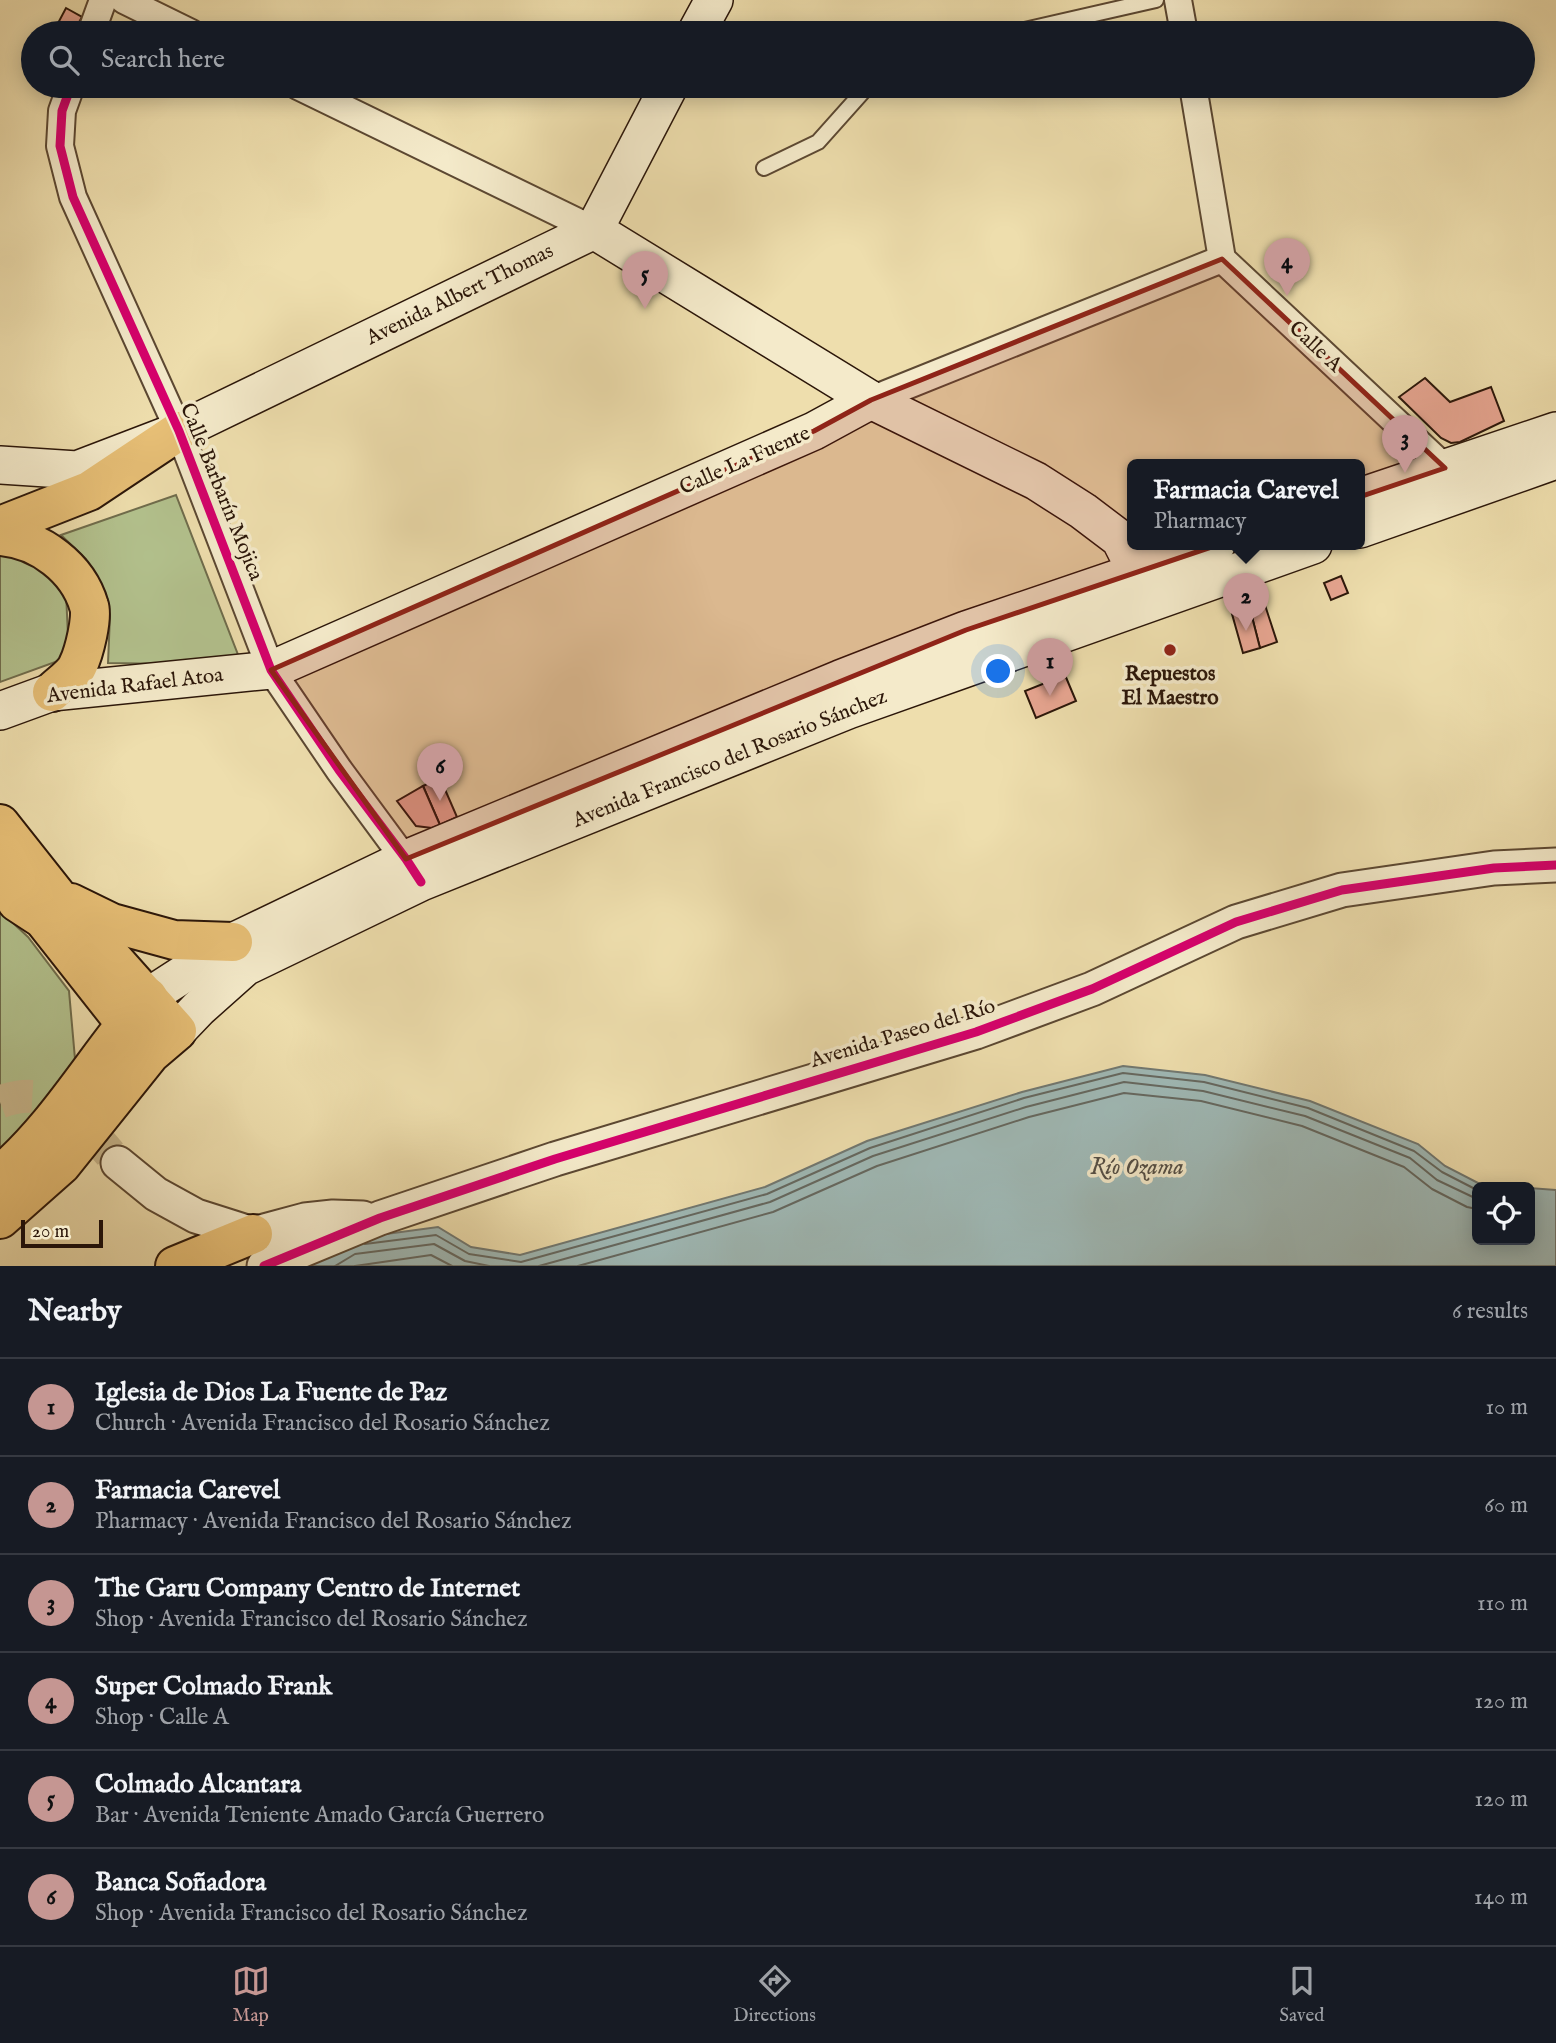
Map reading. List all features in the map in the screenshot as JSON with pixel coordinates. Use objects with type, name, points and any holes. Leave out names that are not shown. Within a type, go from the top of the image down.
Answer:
[{"type":"main road","points":[[703,21],[714,0]]},
{"type":"main road","points":[[663,98],[594,230],[871,400],[1036,481],[1120,539],[1145,587]]},
{"type":"main road","name":"Avenida Albert Thomas","points":[[0,465],[77,470],[179,431],[594,230]]},
{"type":"main road","name":"Calle La Fuente","points":[[271,670],[814,431],[871,400]]},
{"type":"main road","points":[[0,526],[89,491],[179,431]]},
{"type":"main road","points":[[1365,495],[1556,431]]},
{"type":"main road","points":[[1365,527],[1556,460]]},
{"type":"main road","points":[[0,536],[16,537],[46,551],[75,576],[91,608],[78,667],[52,692]]},
{"type":"main road","name":"Avenida Francisco del Rosario Sánchez","points":[[136,1011],[233,942],[414,871],[848,710],[1145,587],[1208,550]]},
{"type":"main road","name":"Avenida Francisco del Rosario Sánchez","points":[[1145,587],[1293,550]]},
{"type":"main road","name":"Avenida Rafael Atoa","points":[[0,711],[52,692],[271,670]]},
{"type":"main road","points":[[0,824],[50,907],[163,1043],[61,1165],[0,1219]]},
{"type":"main road","points":[[0,863],[50,907]]},
{"type":"main road","name":"Avenida Francisco del Rosario Sánchez","points":[[163,1043],[198,1007],[246,967],[414,871]]},
{"type":"main road","points":[[0,892],[174,940],[233,942]]},
{"type":"main road","points":[[0,1175],[67,1104],[136,1011]]},
{"type":"main road","points":[[175,1266],[258,1250]]},
{"type":"street","points":[[95,21],[103,0]]},
{"type":"street","points":[[133,5],[169,0]]},
{"type":"street","points":[[1178,0],[1182,21]]},
{"type":"street","points":[[133,5],[166,21]]},
{"type":"street","name":"Calle Barbarín Mojica","points":[[67,98],[62,111],[60,146],[73,197],[179,431],[271,670],[339,770],[414,871]]},
{"type":"street","points":[[323,98],[594,230]]},
{"type":"street","points":[[1195,98],[1222,259]]},
{"type":"street","name":"Calle La Fuente","points":[[871,400],[1222,259]]},
{"type":"street","name":"Calle A","points":[[1222,259],[1445,468]]},
{"type":"street","name":"Avenida Paseo del Río","points":[[258,1250],[305,1220],[333,1217],[380,1219],[555,1159],[976,1032],[1092,989],[1236,922],[1342,890],[1494,868],[1556,865]]},
{"type":"street","points":[[118,1163],[156,1194],[258,1250]]},
{"type":"lane","points":[[1064,21],[1156,0]]},
{"type":"lane","points":[[764,168],[818,142],[857,98]]},
{"type":"highlighted area","points":[[1222,259],[1445,468],[966,630],[406,859],[271,670],[814,431],[871,400]]},
{"type":"green space","points":[[176,495],[242,665],[108,663],[110,616],[86,559],[61,535]]},
{"type":"green space","points":[[0,546],[38,558],[66,593],[69,657],[0,682]]},
{"type":"green space","points":[[0,911],[28,937],[69,991],[75,1059],[45,1112],[0,1160]]},
{"type":"water","name":"Río Ozama","points":[[1123,1066],[1205,1075],[1310,1101],[1418,1144],[1445,1166],[1476,1182],[1472,1182],[1472,1245],[1535,1245],[1535,1188],[1556,1190],[1556,1266],[305,1266],[349,1239],[438,1227],[471,1247],[520,1255],[765,1187],[867,1141],[1022,1092]]},
{"type":"building","points":[[66,8],[82,17],[80,21],[59,21]]},
{"type":"building","points":[[1425,378],[1450,402],[1491,387],[1504,421],[1460,442],[1451,443],[1441,438],[1399,397]]},
{"type":"building","points":[[1341,576],[1348,593],[1331,600],[1324,583]]},
{"type":"building","points":[[1264,602],[1277,642],[1260,648],[1250,609]]},
{"type":"building","points":[[1250,609],[1260,648],[1243,653],[1232,614]]},
{"type":"building","points":[[1065,675],[1076,701],[1036,718],[1025,691]]},
{"type":"building","points":[[440,778],[457,817],[440,825],[423,786]]},
{"type":"building","points":[[423,786],[440,825],[432,828],[416,826],[397,801]]},
{"type":"tunnel","points":[[0,1102],[20,1097],[38,1097],[54,1102],[81,1122],[118,1163]]},
{"type":"cycle path","points":[[67,98],[62,111],[60,146],[73,197],[179,431],[271,670],[339,770],[421,882]]},
{"type":"cycle path","points":[[264,1266],[380,1218],[555,1159],[976,1032],[1092,989],[1236,922],[1342,890],[1494,868],[1556,865]]},
{"type":"place","name":"Super Colmado Frank","points":[[1287,296]]},
{"type":"place","name":"Colmado Alcantara","points":[[645,309]]},
{"type":"place","name":"The Garu Company Centro de Internet","points":[[1405,473]]},
{"type":"place","name":"Farmacia Carevel","points":[[1246,631]]},
{"type":"place","name":"Repuestos El Maestro","points":[[1170,650]]},
{"type":"place","name":"Iglesia de Dios La Fuente de Paz","points":[[1050,696]]},
{"type":"place","name":"Banca Soñadora","points":[[440,801]]}]
